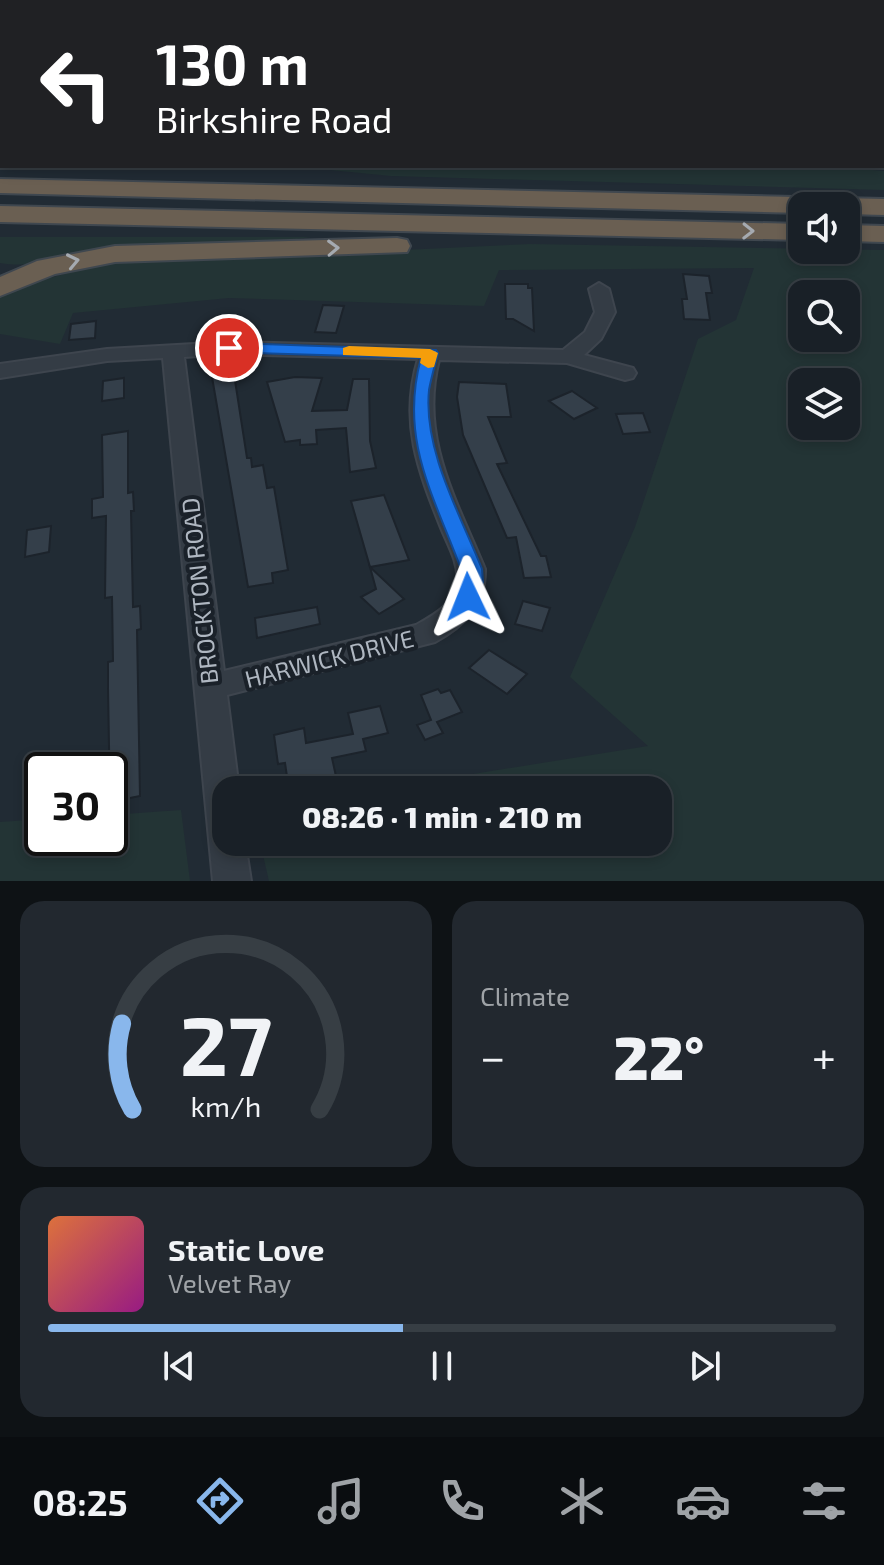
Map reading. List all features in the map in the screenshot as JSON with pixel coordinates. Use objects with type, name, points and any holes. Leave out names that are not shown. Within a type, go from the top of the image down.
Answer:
[{"type":"highway","points":[[0,186],[109,168]]},
{"type":"highway","points":[[278,168],[313,176],[884,199]]},
{"type":"highway","points":[[0,172],[56,177],[884,207]]},
{"type":"highway","points":[[56,177],[413,181]]},
{"type":"highway","points":[[0,214],[42,220],[788,232]]},
{"type":"highway","points":[[0,228],[42,220]]},
{"type":"highway","points":[[0,287],[47,267],[115,254],[611,242],[695,230]]},
{"type":"highway","points":[[860,233],[884,234]]},
{"type":"street","points":[[568,357],[594,335],[605,312],[599,289]]},
{"type":"street","points":[[0,371],[107,355],[229,348],[568,357],[625,373]]},
{"type":"street","name":"BROCKTON ROAD","points":[[173,350],[220,776]]},
{"type":"street","name":"HARWICK DRIVE","points":[[209,687],[424,634],[445,624],[460,611],[473,582],[471,569],[427,454],[422,428],[421,390],[430,353]]},
{"type":"street","points":[[229,856],[232,881]]},
{"type":"shaded area","points":[[310,168],[847,168],[884,171],[884,190],[391,176]]},
{"type":"shaded area","points":[[0,237],[311,237],[103,252],[39,263],[13,264],[0,263]]},
{"type":"shaded area","points":[[530,244],[788,248],[788,264],[860,264],[860,250],[884,250],[884,881],[269,881],[263,856],[672,856],[672,776],[464,776],[648,746],[570,677],[635,527],[698,339],[736,320],[754,268],[499,270],[484,306],[229,298],[73,313],[60,344],[0,334],[0,296],[22,285],[104,264]]},
{"type":"shaded area","points":[[181,810],[190,881],[0,881],[0,822],[24,820],[24,856],[128,856],[128,814]]},
{"type":"building","points":[[683,274],[709,276],[712,293],[706,293],[710,320],[684,319],[682,299],[687,299]]},
{"type":"building","points":[[505,284],[528,284],[528,288],[532,288],[534,331],[513,319],[506,319]]},
{"type":"building","points":[[323,305],[344,306],[336,333],[315,332]]},
{"type":"building","points":[[96,321],[95,338],[69,340],[71,324]]},
{"type":"building","points":[[234,374],[247,458],[251,458],[252,467],[263,465],[267,488],[274,487],[288,570],[272,573],[273,583],[248,587],[212,377]]},
{"type":"building","points":[[295,377],[322,378],[312,411],[347,410],[353,379],[369,379],[370,441],[376,468],[350,472],[346,428],[316,430],[317,444],[300,445],[300,440],[285,442],[267,382]]},
{"type":"building","points":[[124,378],[124,398],[102,401],[103,381]]},
{"type":"building","points":[[459,382],[506,384],[511,417],[488,417],[507,463],[497,464],[541,556],[546,556],[551,577],[524,578],[516,537],[507,538],[463,435],[457,397]]},
{"type":"building","points":[[572,391],[597,408],[574,419],[549,401]]},
{"type":"building","points":[[643,413],[650,432],[623,434],[616,414]]},
{"type":"building","points":[[128,431],[128,493],[133,492],[133,607],[140,606],[141,629],[137,630],[140,796],[128,798],[128,752],[109,752],[108,662],[113,661],[112,597],[105,598],[106,516],[92,518],[92,499],[103,497],[102,435]]},
{"type":"building","points":[[384,495],[409,560],[370,567],[351,501]]},
{"type":"building","points":[[51,526],[49,552],[25,557],[27,530]]},
{"type":"building","points":[[370,567],[404,599],[379,614],[361,597],[376,589]]},
{"type":"building","points":[[523,601],[550,608],[542,631],[515,624]]},
{"type":"building","points":[[317,607],[320,624],[257,638],[255,618]]},
{"type":"building","points":[[489,650],[527,674],[507,694],[469,668]]},
{"type":"building","points":[[438,689],[441,693],[450,690],[462,712],[437,722],[443,733],[425,740],[417,725],[431,720],[421,695]]},
{"type":"building","points":[[380,706],[388,733],[363,739],[366,751],[332,758],[336,776],[287,776],[285,763],[278,764],[274,735],[304,728],[306,743],[353,734],[348,713]]},
{"type":"slow traffic","points":[[349,351],[430,353],[428,363]]},
{"type":"route","points":[[229,348],[430,353],[421,390],[422,428],[427,454],[471,569],[473,582],[468,597]]}]
